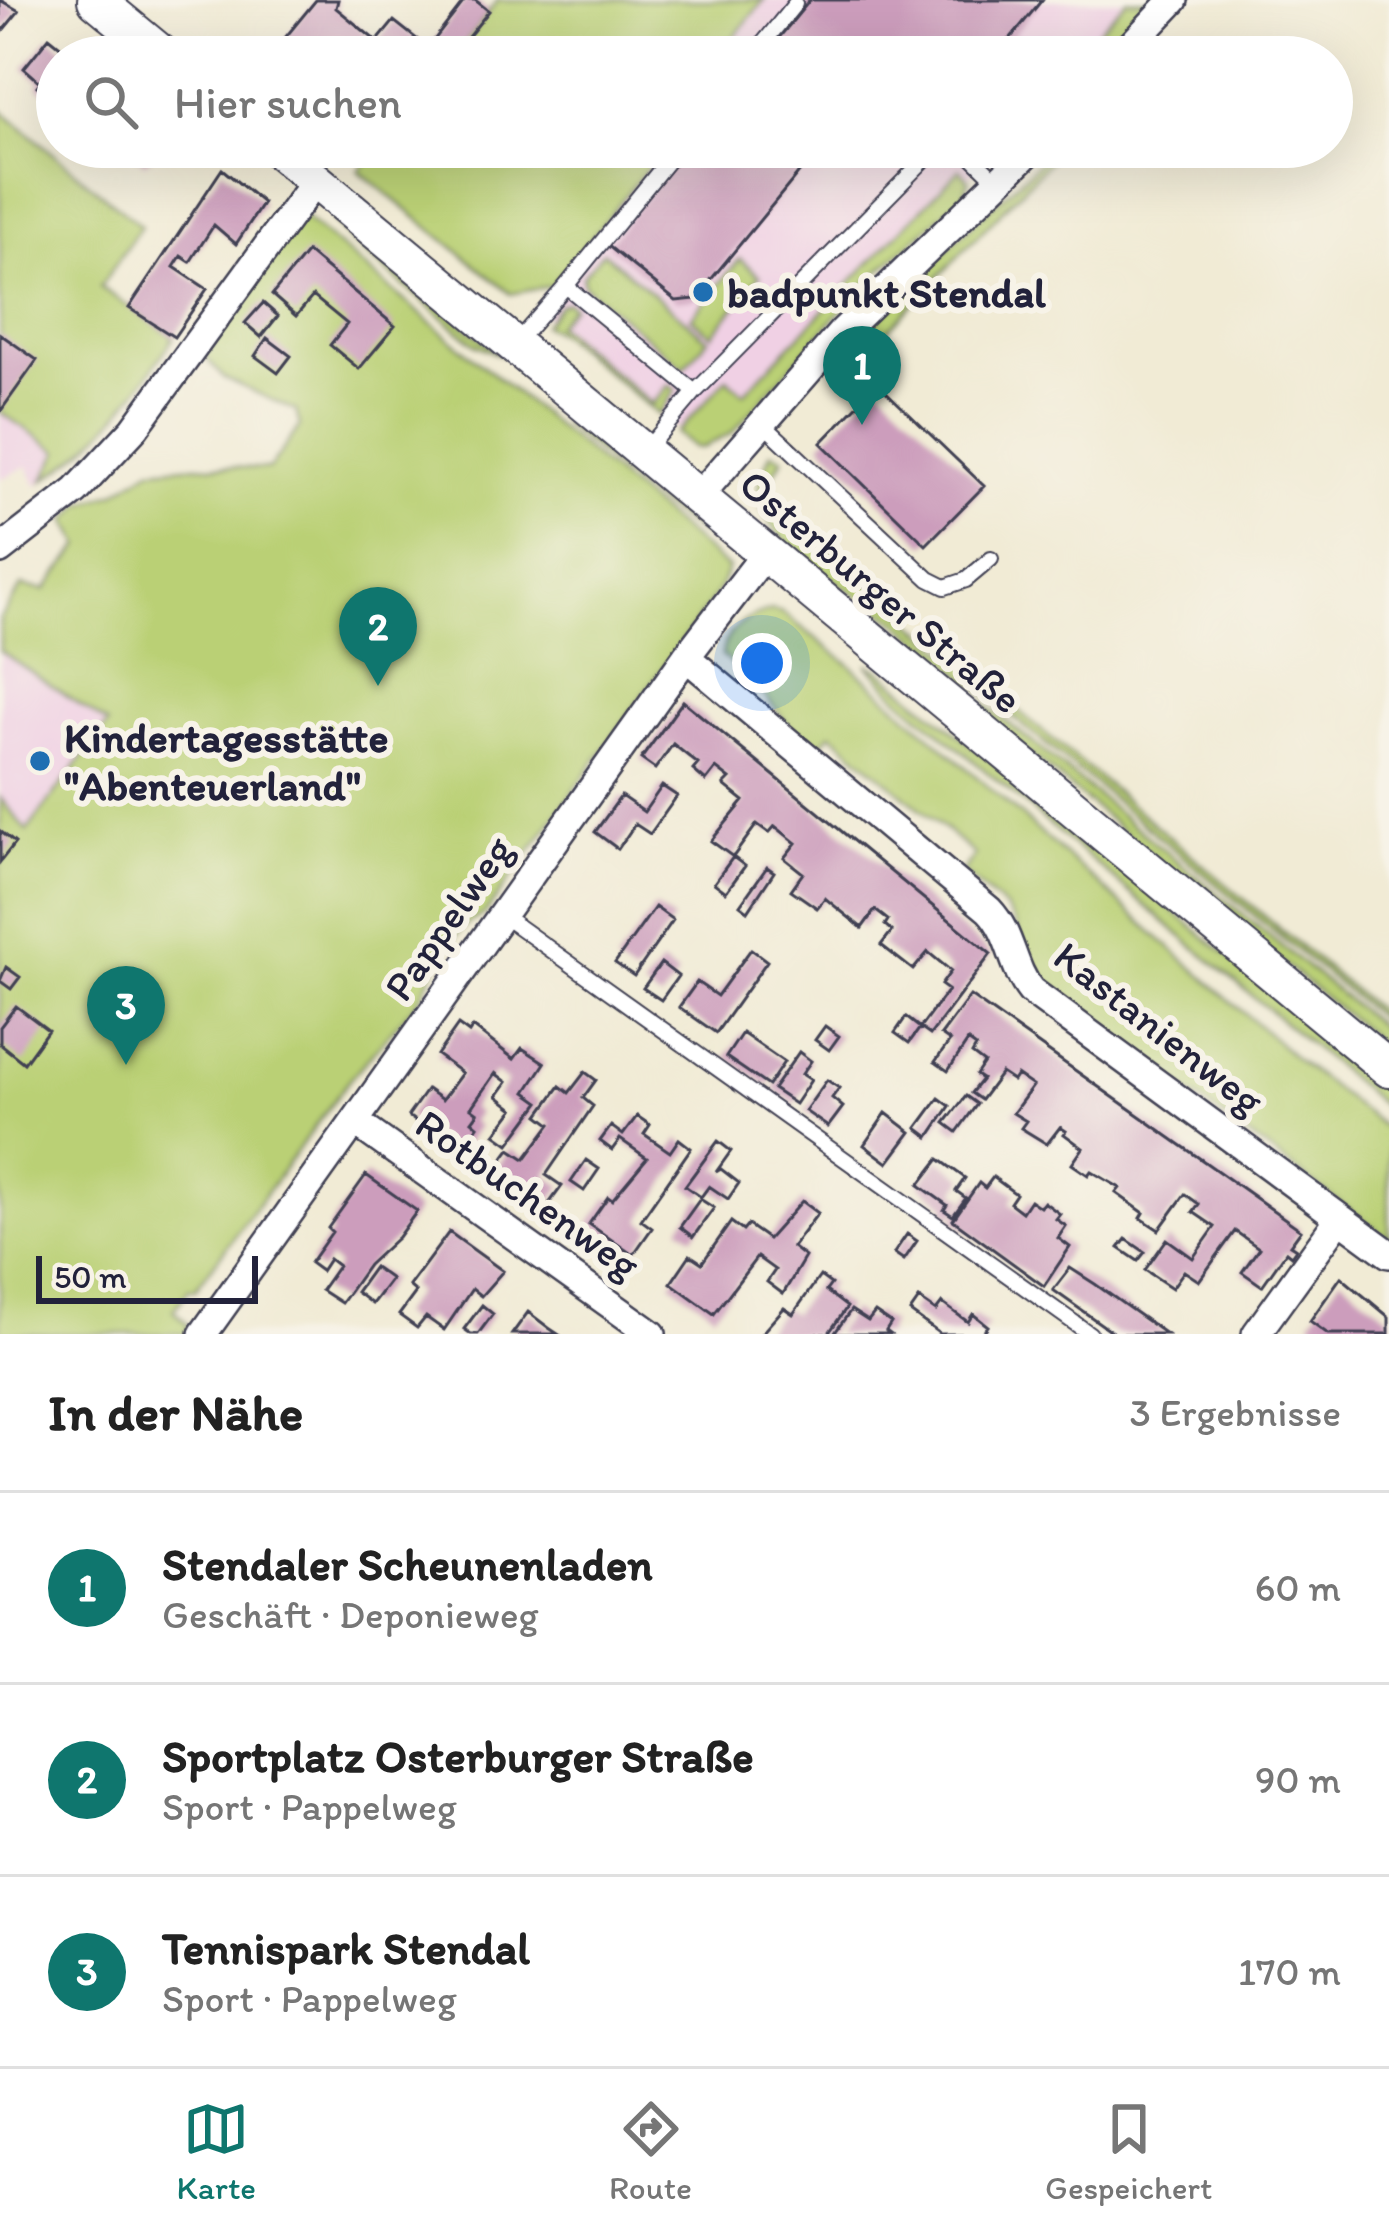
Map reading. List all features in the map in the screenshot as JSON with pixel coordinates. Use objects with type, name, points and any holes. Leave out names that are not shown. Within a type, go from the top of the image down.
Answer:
[{"type":"street","points":[[96,0],[140,36]]},
{"type":"street","points":[[1140,36],[1174,0]]},
{"type":"street","name":"Osterburger Straße","points":[[300,168],[1389,1070]]},
{"type":"street","points":[[698,497],[842,332],[1012,168]]},
{"type":"street","points":[[0,550],[76,491],[134,429],[316,181]]},
{"type":"street","name":"Pappelweg","points":[[203,1334],[686,657],[765,554]]},
{"type":"street","name":"Kastanienweg","points":[[686,657],[989,910],[1004,925],[1022,980],[1031,991],[1389,1254]]},
{"type":"street","name":"Rotbuchenweg","points":[[355,1122],[652,1334]]},
{"type":"street","points":[[1256,1334],[1339,1219]]},
{"type":"lane","points":[[769,36],[795,4]]},
{"type":"lane","points":[[514,345],[662,168]]},
{"type":"lane","points":[[644,452],[695,392],[916,168]]},
{"type":"lane","points":[[984,168],[998,182]]},
{"type":"lane","points":[[566,286],[695,392]]},
{"type":"lane","points":[[760,422],[929,579],[945,586],[967,580],[991,559]]},
{"type":"lane","points":[[502,915],[1090,1334]]},
{"type":"shaded area","points":[[764,0],[1138,0],[1103,36],[735,36]]},
{"type":"shaded area","name":"badpunkt Stendal","points":[[648,168],[977,168],[715,441],[698,445],[560,335],[547,322],[543,309],[552,286]]},
{"type":"shaded area","points":[[0,412],[59,451],[36,486],[28,466],[0,479]]},
{"type":"shaded area","name":"Kindertagesstätte \"Abenteuerland\"","points":[[0,651],[108,724],[27,831],[0,798]]},
{"type":"green space","points":[[498,0],[764,0],[735,36],[469,36]]},
{"type":"green space","points":[[1127,0],[1155,0],[1120,36],[1093,36]]},
{"type":"green space","points":[[0,109],[36,139],[36,168],[71,168],[141,226],[100,287],[174,337],[101,434],[44,480],[59,451],[0,412]]},
{"type":"green space","points":[[648,168],[552,286],[511,294],[359,171]]},
{"type":"green space","points":[[1033,168],[1043,168],[872,346],[862,336]]},
{"type":"green space","points":[[960,169],[969,180],[964,195],[863,286],[732,433],[702,448],[677,433],[727,378],[744,393]]},
{"type":"green space","points":[[302,216],[728,568],[719,590],[485,914],[468,923],[444,949],[421,997],[349,1080],[195,1290],[189,1289],[174,1310],[188,1325],[187,1334],[0,1334],[0,798],[27,831],[108,724],[0,651],[0,618],[22,586],[45,590],[81,545],[67,521],[82,504],[116,492],[151,469],[196,465],[269,469],[300,426],[296,411],[224,378],[204,356]]},
{"type":"green space","points":[[334,217],[502,356],[475,344],[351,242]]},
{"type":"green space","points":[[603,252],[708,339],[684,368],[583,285],[582,277]]},
{"type":"green space","points":[[740,259],[760,276],[712,335],[691,318]]},
{"type":"green space","points":[[560,304],[572,306],[556,325],[652,404],[669,385],[676,390],[659,415],[543,325]]},
{"type":"green space","points":[[567,418],[712,540],[662,506],[563,423]]},
{"type":"green space","points":[[772,452],[783,458],[763,493],[768,502],[1389,1020],[1389,1026],[899,623],[792,548],[763,508],[759,483]]},
{"type":"green space","points":[[852,607],[892,628],[1389,1034],[1389,1051]]},
{"type":"green space","points":[[772,610],[783,613],[848,663],[1302,1064],[1389,1131],[1389,1238],[1085,1017],[1031,968],[1005,908],[962,872],[975,855],[831,733],[816,749],[793,731],[759,688],[722,656],[727,639],[739,625]]},
{"type":"green space","points":[[867,664],[1389,1088],[1389,1111],[898,697]]},
{"type":"building","points":[[0,0],[19,11],[0,34]]},
{"type":"building","points":[[316,0],[338,0],[336,8],[370,36],[286,36]]},
{"type":"building","points":[[465,0],[475,0],[489,11],[469,36],[437,36]]},
{"type":"building","points":[[810,0],[1042,0],[1012,36],[780,36]]},
{"type":"building","points":[[394,21],[413,36],[382,36]]},
{"type":"building","points":[[36,53],[36,78],[24,68]]},
{"type":"building","points":[[671,168],[803,168],[695,299],[676,301],[607,245]]},
{"type":"building","points":[[222,169],[263,203],[236,244],[214,225],[190,262],[181,256],[174,267],[207,289],[174,337],[129,308]]},
{"type":"building","points":[[307,252],[395,326],[359,369],[330,345],[347,324],[313,296],[296,316],[272,295]]},
{"type":"building","points":[[263,303],[278,316],[261,337],[245,323]]},
{"type":"building","points":[[0,334],[37,360],[0,412]]},
{"type":"building","points":[[267,338],[291,356],[278,373],[255,356]]},
{"type":"building","points":[[878,384],[984,486],[926,545],[821,443]]},
{"type":"building","points":[[683,701],[991,954],[930,1035],[920,1028],[948,990],[941,985],[951,971],[928,952],[913,970],[881,945],[892,931],[885,925],[888,920],[875,910],[862,928],[825,898],[817,908],[791,890],[803,873],[784,858],[796,843],[775,826],[769,833],[757,824],[733,857],[711,841],[744,801],[724,785],[730,779],[716,768],[706,781],[693,770],[698,764],[673,744],[655,769],[641,759]]},
{"type":"building","points":[[662,786],[677,796],[650,834],[635,824],[618,849],[595,832],[621,796],[644,812]]},
{"type":"building","points":[[0,831],[15,843],[0,862]]},
{"type":"building","points":[[733,857],[745,866],[726,892],[714,883]]},
{"type":"building","points":[[767,867],[774,872],[748,911],[740,905]]},
{"type":"building","points":[[655,907],[673,920],[634,976],[615,963]]},
{"type":"building","points":[[751,949],[767,961],[716,1033],[679,1007],[697,982],[717,996]]},
{"type":"building","points":[[661,963],[678,976],[661,1000],[643,988]]},
{"type":"building","points":[[6,967],[20,977],[11,989],[0,981]]},
{"type":"building","points":[[970,996],[1301,1230],[1290,1245],[1296,1249],[1291,1256],[1286,1252],[1262,1286],[1242,1272],[1259,1248],[1235,1231],[1199,1281],[1184,1271],[1172,1288],[1145,1270],[1167,1239],[1193,1258],[1215,1227],[1193,1212],[1199,1204],[1185,1194],[1159,1230],[1116,1193],[1120,1188],[1072,1164],[1083,1148],[1066,1131],[1060,1127],[1047,1144],[1021,1128],[1026,1121],[1013,1113],[1033,1086],[1017,1075],[1013,1081],[1001,1073],[981,1100],[971,1093],[982,1079],[976,1075],[984,1063],[972,1054],[976,1047],[968,1041],[948,1071],[935,1062],[950,1041],[941,1035]]},
{"type":"building","points":[[16,1006],[48,1030],[24,1063],[0,1044],[0,1027]]},
{"type":"building","points":[[906,1017],[920,1028],[909,1043],[895,1033]]},
{"type":"building","points":[[458,1025],[469,1033],[473,1027],[514,1059],[522,1048],[545,1063],[526,1092],[540,1102],[509,1144],[495,1134],[514,1109],[497,1096],[507,1082],[495,1073],[471,1108],[478,1113],[472,1121],[478,1126],[460,1153],[408,1116],[427,1089],[442,1100],[462,1073],[437,1055]]},
{"type":"building","points":[[825,1026],[839,1036],[829,1050],[815,1040]]},
{"type":"building","points":[[742,1033],[784,1062],[768,1086],[726,1057]]},
{"type":"building","points":[[799,1052],[811,1061],[802,1074],[811,1080],[795,1104],[773,1089]]},
{"type":"building","points":[[585,1072],[596,1080],[583,1098],[593,1106],[546,1175],[562,1186],[543,1212],[491,1175],[510,1149],[525,1159],[551,1124],[539,1115],[560,1086],[569,1093]]},
{"type":"building","points":[[827,1080],[839,1088],[832,1098],[843,1107],[828,1127],[805,1111]]},
{"type":"building","points":[[966,1096],[977,1104],[957,1132],[945,1123]]},
{"type":"building","points":[[939,1098],[950,1106],[929,1137],[917,1128]]},
{"type":"building","points":[[886,1113],[911,1132],[888,1163],[864,1145]]},
{"type":"building","points":[[637,1116],[650,1125],[644,1134],[670,1152],[679,1139],[691,1148],[641,1220],[652,1228],[633,1255],[589,1224],[647,1158],[620,1139],[612,1150],[600,1141],[611,1126],[623,1135]]},
{"type":"building","points":[[718,1141],[731,1151],[716,1172],[721,1169],[739,1183],[728,1199],[709,1186],[701,1197],[685,1186]]},
{"type":"building","points":[[939,1159],[965,1178],[956,1191],[966,1198],[953,1216],[944,1210],[947,1205],[919,1185]]},
{"type":"building","points":[[586,1160],[599,1169],[584,1191],[571,1182]]},
{"type":"building","points":[[366,1175],[417,1211],[341,1303],[321,1290],[338,1266],[329,1259],[321,1271],[310,1263],[332,1232],[328,1228]]},
{"type":"building","points":[[993,1177],[1016,1194],[1010,1203],[1022,1212],[1030,1200],[1040,1207],[1044,1202],[1060,1214],[1056,1219],[1066,1226],[1058,1238],[1070,1247],[1044,1286],[953,1220],[979,1183],[985,1188]]},
{"type":"building","points":[[700,1199],[714,1208],[693,1237],[680,1227]]},
{"type":"building","points":[[802,1201],[818,1213],[792,1247],[805,1257],[783,1294],[767,1282],[775,1270],[757,1257],[714,1314],[671,1283],[690,1255],[702,1263],[731,1222],[743,1231],[748,1225],[768,1239]]},
{"type":"building","points":[[449,1232],[503,1271],[481,1296],[472,1289],[444,1330],[426,1317],[417,1328],[399,1315],[416,1292],[409,1286]]},
{"type":"building","points":[[907,1234],[917,1241],[904,1260],[894,1253]]},
{"type":"building","points":[[1126,1239],[1145,1252],[1138,1261],[1119,1248]]},
{"type":"building","points":[[374,1267],[391,1279],[372,1304],[356,1292]]},
{"type":"building","points":[[1070,1268],[1166,1334],[1115,1334],[1053,1290]]},
{"type":"building","points":[[820,1276],[831,1284],[826,1291],[847,1307],[828,1334],[761,1334],[784,1308],[793,1314]]},
{"type":"building","points":[[1341,1277],[1389,1317],[1389,1334],[1328,1334],[1310,1321]]},
{"type":"building","points":[[919,1299],[936,1311],[942,1303],[968,1322],[973,1314],[988,1326],[982,1334],[940,1334],[910,1312]]},
{"type":"building","points":[[482,1305],[493,1314],[478,1334],[471,1334],[464,1329]]},
{"type":"building","points":[[851,1310],[868,1321],[875,1312],[891,1323],[886,1331],[890,1334],[834,1334]]},
{"type":"building","points":[[528,1312],[549,1328],[558,1334],[512,1334]]},
{"type":"place","name":"badpunkt Stendal","points":[[703,292]]},
{"type":"place","name":"Stendaler Scheunenladen","points":[[862,425]]},
{"type":"place","name":"Sportplatz Osterburger Straße","points":[[378,686]]},
{"type":"place","name":"Kindertagesstätte \"Abenteuerland\"","points":[[40,761]]},
{"type":"place","name":"Tennispark Stendal","points":[[126,1065]]}]
